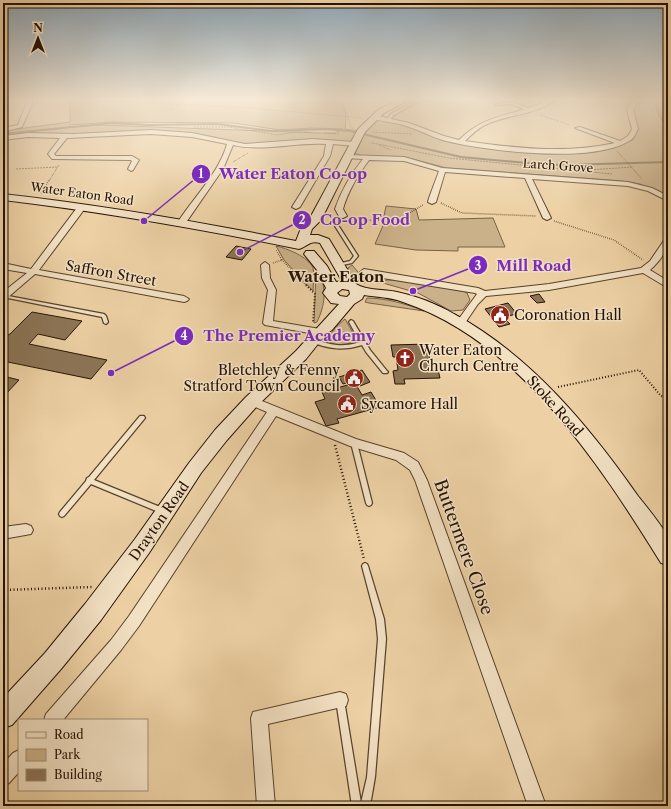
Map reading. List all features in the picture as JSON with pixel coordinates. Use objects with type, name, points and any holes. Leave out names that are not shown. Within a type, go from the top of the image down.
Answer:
[{"type":"street","points":[[3,138],[16,137]]},
{"type":"street","points":[[63,137],[51,154],[54,158],[132,158],[136,160],[131,168]]},
{"type":"street","points":[[201,137],[230,144],[253,146],[303,141],[330,142],[355,137]]},
{"type":"street","points":[[332,293],[323,269],[310,254],[301,250],[301,243],[307,228],[315,220],[359,137]]},
{"type":"street","points":[[443,137],[461,141],[522,149],[557,151],[592,150],[620,143],[631,137]]},
{"type":"street","points":[[461,141],[465,137]]},
{"type":"street","points":[[603,137],[620,143]]},
{"type":"street","points":[[296,207],[327,156],[330,142]]},
{"type":"street","points":[[182,222],[203,191],[217,175],[228,156],[230,144]]},
{"type":"street","name":"Larch Grove","points":[[348,157],[404,159],[442,170],[612,182],[650,189],[668,199]]},
{"type":"street","points":[[344,216],[339,209],[340,202],[354,175],[367,158]]},
{"type":"street","points":[[432,202],[432,196],[442,177],[442,170]]},
{"type":"street","points":[[527,176],[546,217]]},
{"type":"street","name":"Water Eaton Road","points":[[3,197],[36,200],[182,222],[277,241],[301,243],[313,238],[325,244]]},
{"type":"street","name":"Saffron Street","points":[[33,272],[82,207]]},
{"type":"street","points":[[315,220],[325,244],[338,265],[352,293]]},
{"type":"street","points":[[364,272],[381,278],[478,291],[483,294],[549,287],[647,267],[668,241]]},
{"type":"street","points":[[310,254],[321,252],[325,244]]},
{"type":"street","points":[[265,265],[266,278],[272,290],[268,323],[315,333]]},
{"type":"street","name":"Saffron Street","points":[[3,266],[184,299]]},
{"type":"street","points":[[647,267],[668,285]]},
{"type":"street","points":[[3,297],[33,272]]},
{"type":"street","name":"Stoke Road","points":[[332,293],[339,301],[352,293],[407,299],[434,310],[460,324],[498,350],[543,390],[612,475],[668,556]]},
{"type":"street","name":"Drayton Road","points":[[3,716],[53,661],[113,586],[209,449],[252,401],[301,355],[321,325],[332,293]]},
{"type":"street","name":"Drayton Road","points":[[315,333],[327,327],[352,293]]},
{"type":"street","points":[[460,324],[475,302],[483,294]]},
{"type":"street","name":"Buttermere Close","points":[[252,401],[354,444],[405,459],[414,466],[418,473],[537,806]]},
{"type":"street","points":[[53,719],[116,645],[134,621],[274,410]]},
{"type":"street","points":[[3,533],[26,530]]},
{"type":"street","points":[[266,806],[259,718],[340,700]]},
{"type":"street","points":[[3,777],[18,760]]},
{"type":"lane","points":[[337,226],[356,256],[351,262],[338,265]]},
{"type":"lane","points":[[3,297],[104,316],[106,322]]},
{"type":"lane","points":[[351,322],[371,356],[385,372]]},
{"type":"lane","points":[[315,333],[330,347],[342,348],[363,343]]},
{"type":"lane","points":[[62,514],[142,418]]},
{"type":"lane","points":[[354,444],[369,503]]},
{"type":"lane","points":[[89,480],[165,512]]},
{"type":"lane","points":[[365,566],[380,619],[382,639],[371,777],[365,806]]},
{"type":"lane","points":[[340,700],[357,806]]},
{"type":"path","points":[[372,143],[449,158],[582,170],[617,175]]},
{"type":"path","points":[[232,162],[251,152]]},
{"type":"path","points":[[36,200],[63,159]]},
{"type":"path","points":[[625,159],[650,189]]},
{"type":"path","points":[[582,170],[633,167]]},
{"type":"path","points":[[16,169],[58,168]]},
{"type":"path","points":[[344,216],[401,224],[411,212],[432,202],[446,205],[462,213],[546,217],[614,240],[647,267]]},
{"type":"path","points":[[277,241],[273,245],[282,260],[315,294],[313,323],[315,333]]},
{"type":"path","points":[[265,265],[282,260]]},
{"type":"path","points":[[543,390],[640,370],[662,396],[668,397]]},
{"type":"path","points":[[332,435],[365,566]]},
{"type":"path","points":[[3,590],[113,586]]},
{"type":"green space","points":[[210,137],[436,137],[445,140],[552,152],[612,147],[633,140],[634,137],[668,137],[668,196],[640,184],[622,181],[447,168],[405,157],[363,156],[355,153],[360,143],[247,144]]},
{"type":"green space","points":[[386,206],[416,209],[419,220],[493,218],[505,247],[458,247],[458,251],[416,250],[375,244],[385,221],[383,221]]},
{"type":"green space","points":[[276,246],[297,254],[311,264],[314,274],[313,291],[284,260]]},
{"type":"green space","points":[[352,265],[365,280],[365,283],[352,276],[348,268]]},
{"type":"green space","points":[[316,272],[319,272],[322,279],[324,297],[320,316],[317,322],[314,323]]},
{"type":"green space","points":[[386,280],[461,290],[467,293],[470,300],[463,310],[451,311],[418,293],[383,283]]},
{"type":"green space","points":[[367,298],[396,302],[424,311],[365,302]]},
{"type":"green space","points":[[345,319],[356,338],[347,344],[335,345],[328,341],[332,332]]},
{"type":"building","points":[[236,246],[251,249],[242,260],[226,257]]},
{"type":"building","points":[[539,294],[545,302],[537,303],[530,296]]},
{"type":"building","name":"Coronation Hall","points":[[508,303],[517,314],[503,317],[510,324],[499,327],[485,309]]},
{"type":"building","points":[[32,312],[82,321],[65,340],[38,334],[29,344],[107,360],[91,379],[3,361],[3,336],[10,334]]},
{"type":"building","points":[[428,344],[431,370],[438,370],[440,378],[404,379],[405,384],[395,384],[393,371],[398,370],[396,357],[393,357],[391,345]]},
{"type":"building","name":"Bletchley & Fenny Stratford Town Council","points":[[362,370],[370,382],[360,386],[356,380],[343,384],[339,377]]},
{"type":"building","points":[[3,376],[19,380],[3,397]]},
{"type":"building","name":"Sycamore Hall","points":[[355,383],[362,395],[371,392],[380,407],[337,419],[339,423],[326,426],[315,402],[325,399],[322,392]]},
{"type":"waterway","points":[[375,137],[461,157],[539,164],[564,165],[668,162]]},
{"type":"place","name":"Water Eaton Co-op","points":[[144,221]]},
{"type":"place","name":"Co-op Food","points":[[240,252]]},
{"type":"place","name":"Mill Road","points":[[413,291]]},
{"type":"place","name":"Coronation Hall","points":[[500,315]]},
{"type":"place","name":"Water Eaton Church Centre","points":[[405,358]]},
{"type":"place","name":"The Premier Academy","points":[[111,373]]},
{"type":"place","name":"Bletchley & Fenny Stratford Town Council","points":[[354,378]]},
{"type":"place","name":"Sycamore Hall","points":[[347,404]]},
{"type":"district","name":"Water Eaton","points":[[336,277]]}]
